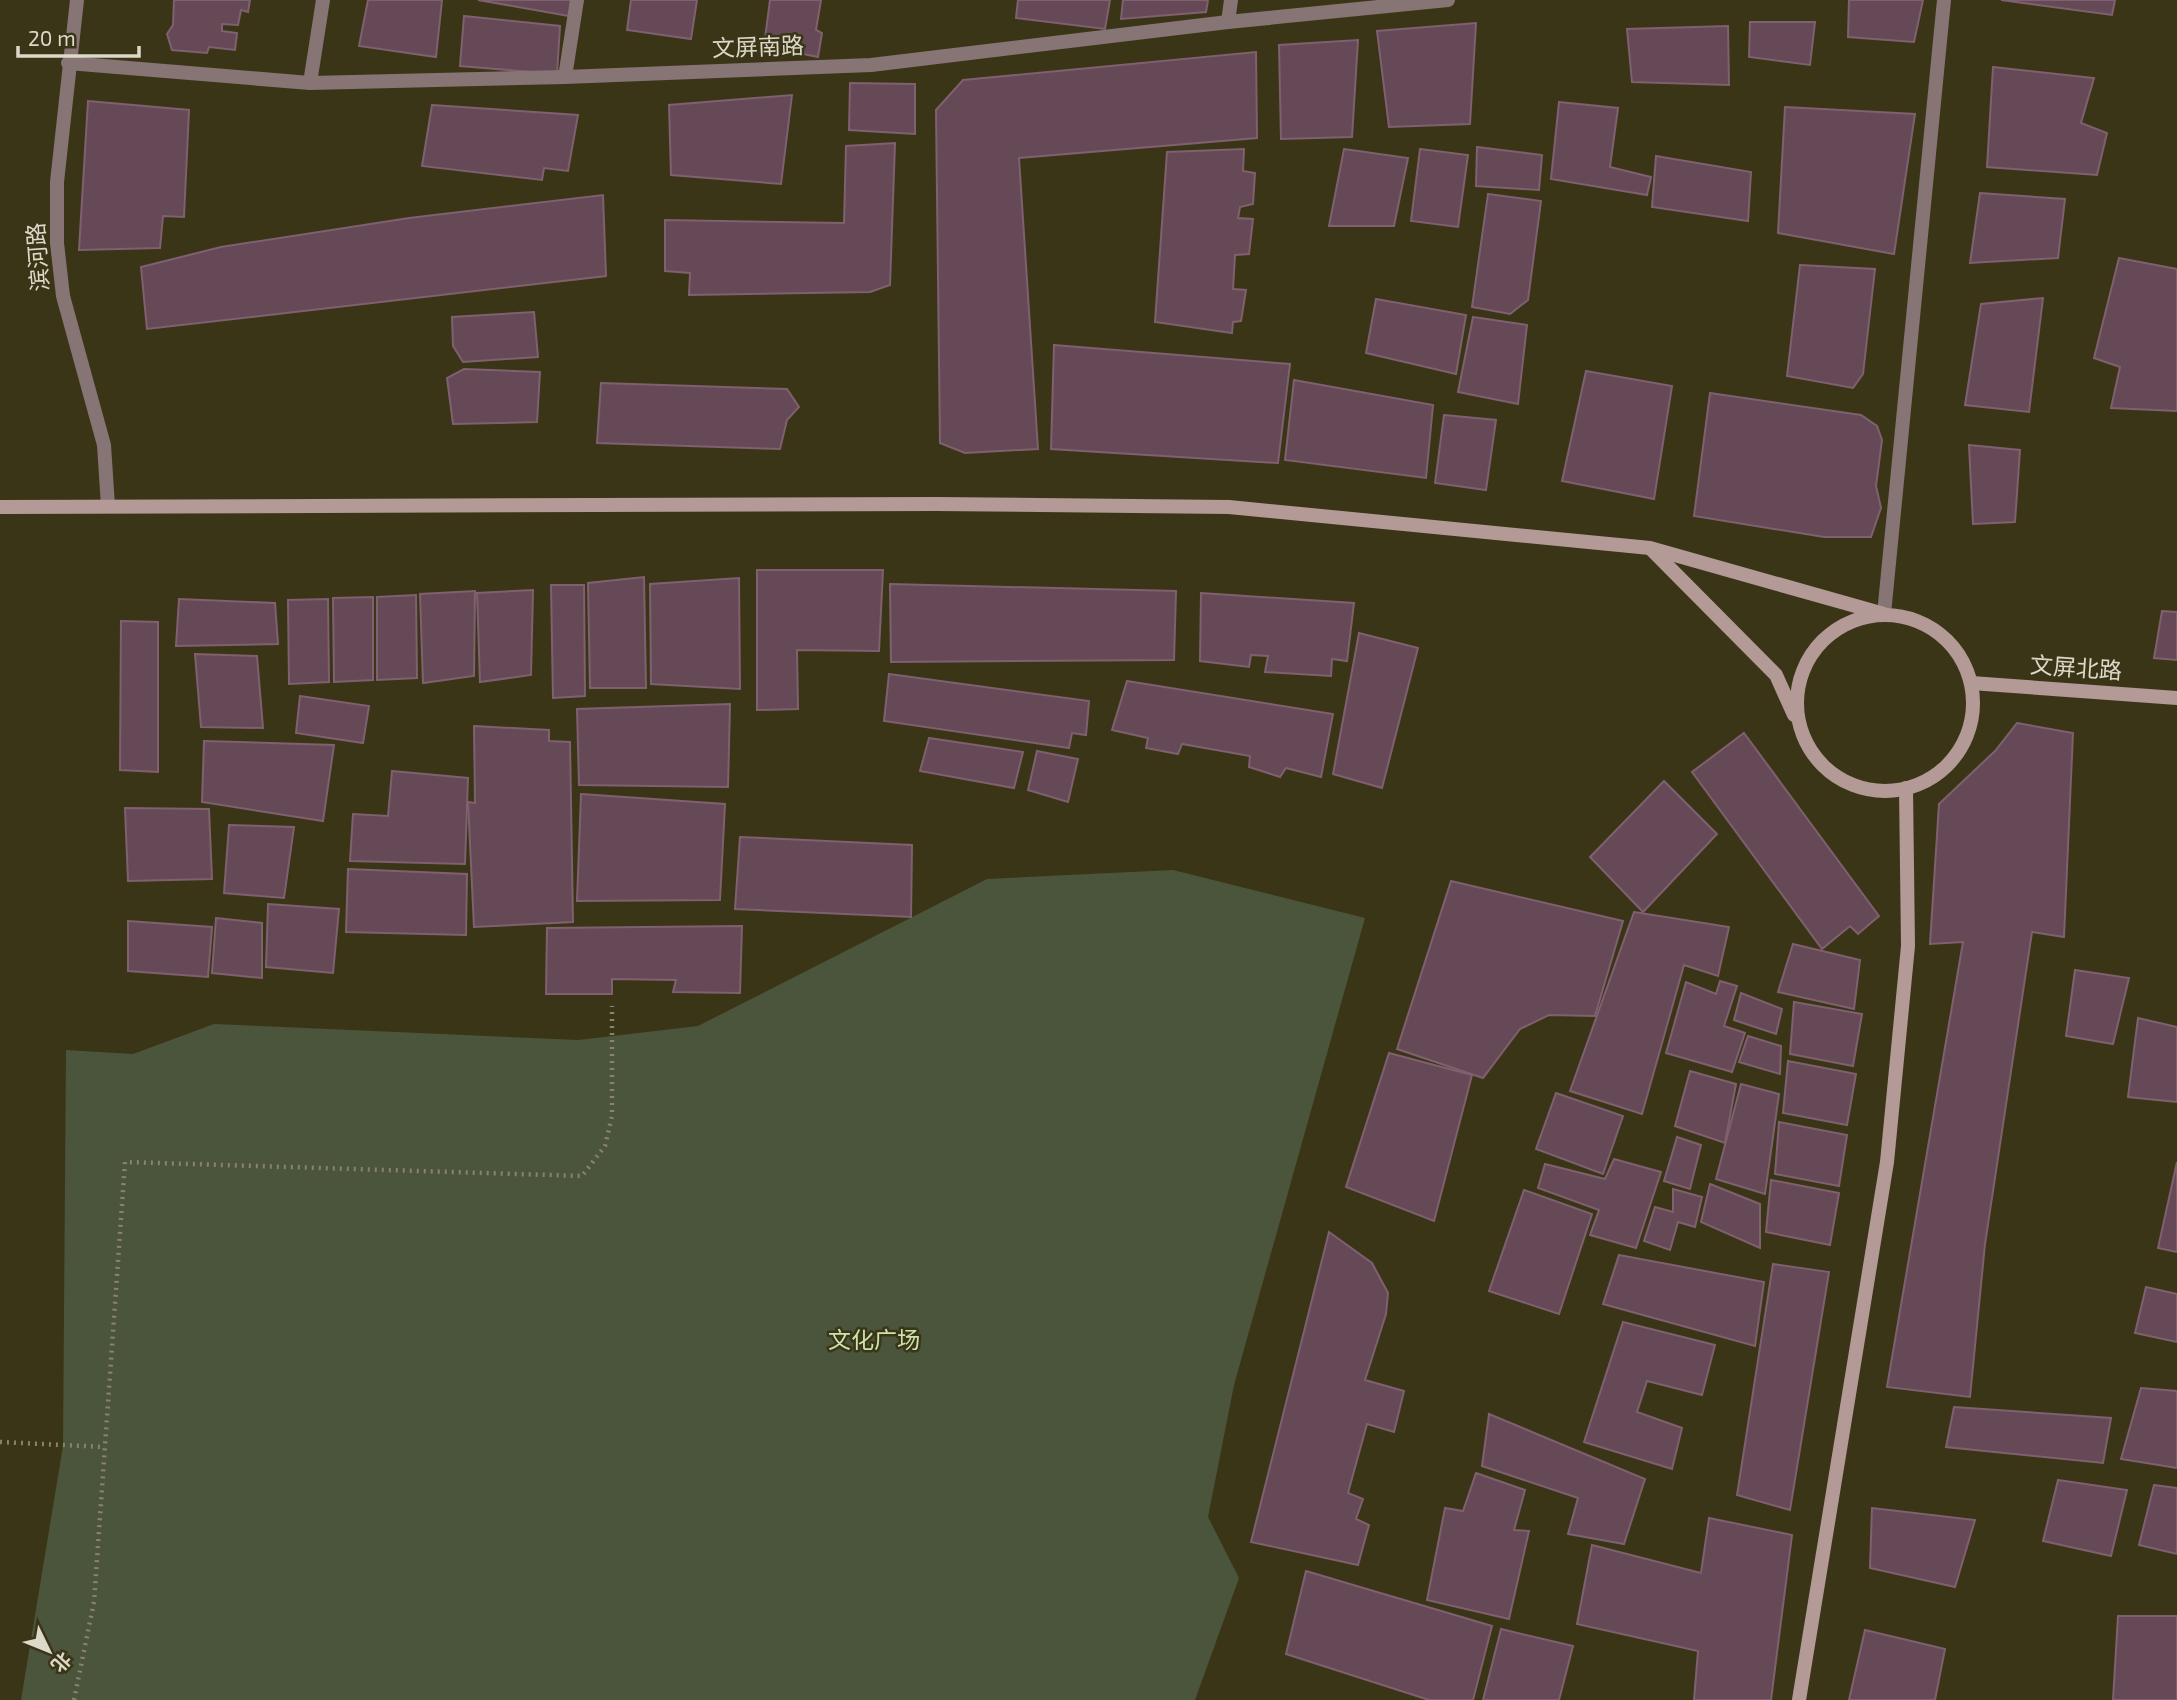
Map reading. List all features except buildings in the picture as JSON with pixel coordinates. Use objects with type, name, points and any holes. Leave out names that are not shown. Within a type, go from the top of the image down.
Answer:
[{"type":"main road","points":[[0,506],[936,504],[1229,507],[1650,548],[1884,614],[1914,619],[1940,633],[1960,655],[1971,683],[1973,710],[1967,737],[1952,760],[1931,778],[1906,789],[1880,791],[1854,786],[1830,773],[1812,753],[1776,675],[1650,548]]},
{"type":"main road","points":[[1800,729],[1796,702],[1801,675],[1813,650],[1833,631],[1857,619],[1884,614]]},
{"type":"main road","name":"文屏北路","points":[[1971,683],[2177,698]]},
{"type":"main road","points":[[1799,1700],[1887,1162],[1908,946],[1906,789]]},
{"type":"street","name":"滨河路","points":[[77,0],[57,182],[57,243],[63,296],[104,444],[108,506]]},
{"type":"street","points":[[310,83],[323,0]]},
{"type":"street","points":[[565,78],[576,0]]},
{"type":"street","points":[[1228,22],[1231,0]]},
{"type":"street","name":"文屏南路","points":[[68,63],[310,83],[565,78],[871,65],[1228,22],[1448,0]]},
{"type":"street","points":[[1884,614],[1944,0]]},
{"type":"path","points":[[74,1700],[94,1602],[125,1162],[582,1176],[605,1146],[612,1116],[612,1006]]},
{"type":"path","points":[[0,1443],[105,1447]]},
{"type":"green space","name":"文化广场","points":[[1173,870],[1365,918],[1234,1385],[1208,1517],[1239,1578],[1195,1700],[21,1700],[63,1446],[66,1050],[133,1054],[214,1024],[578,1040],[698,1026],[987,879]]}]
